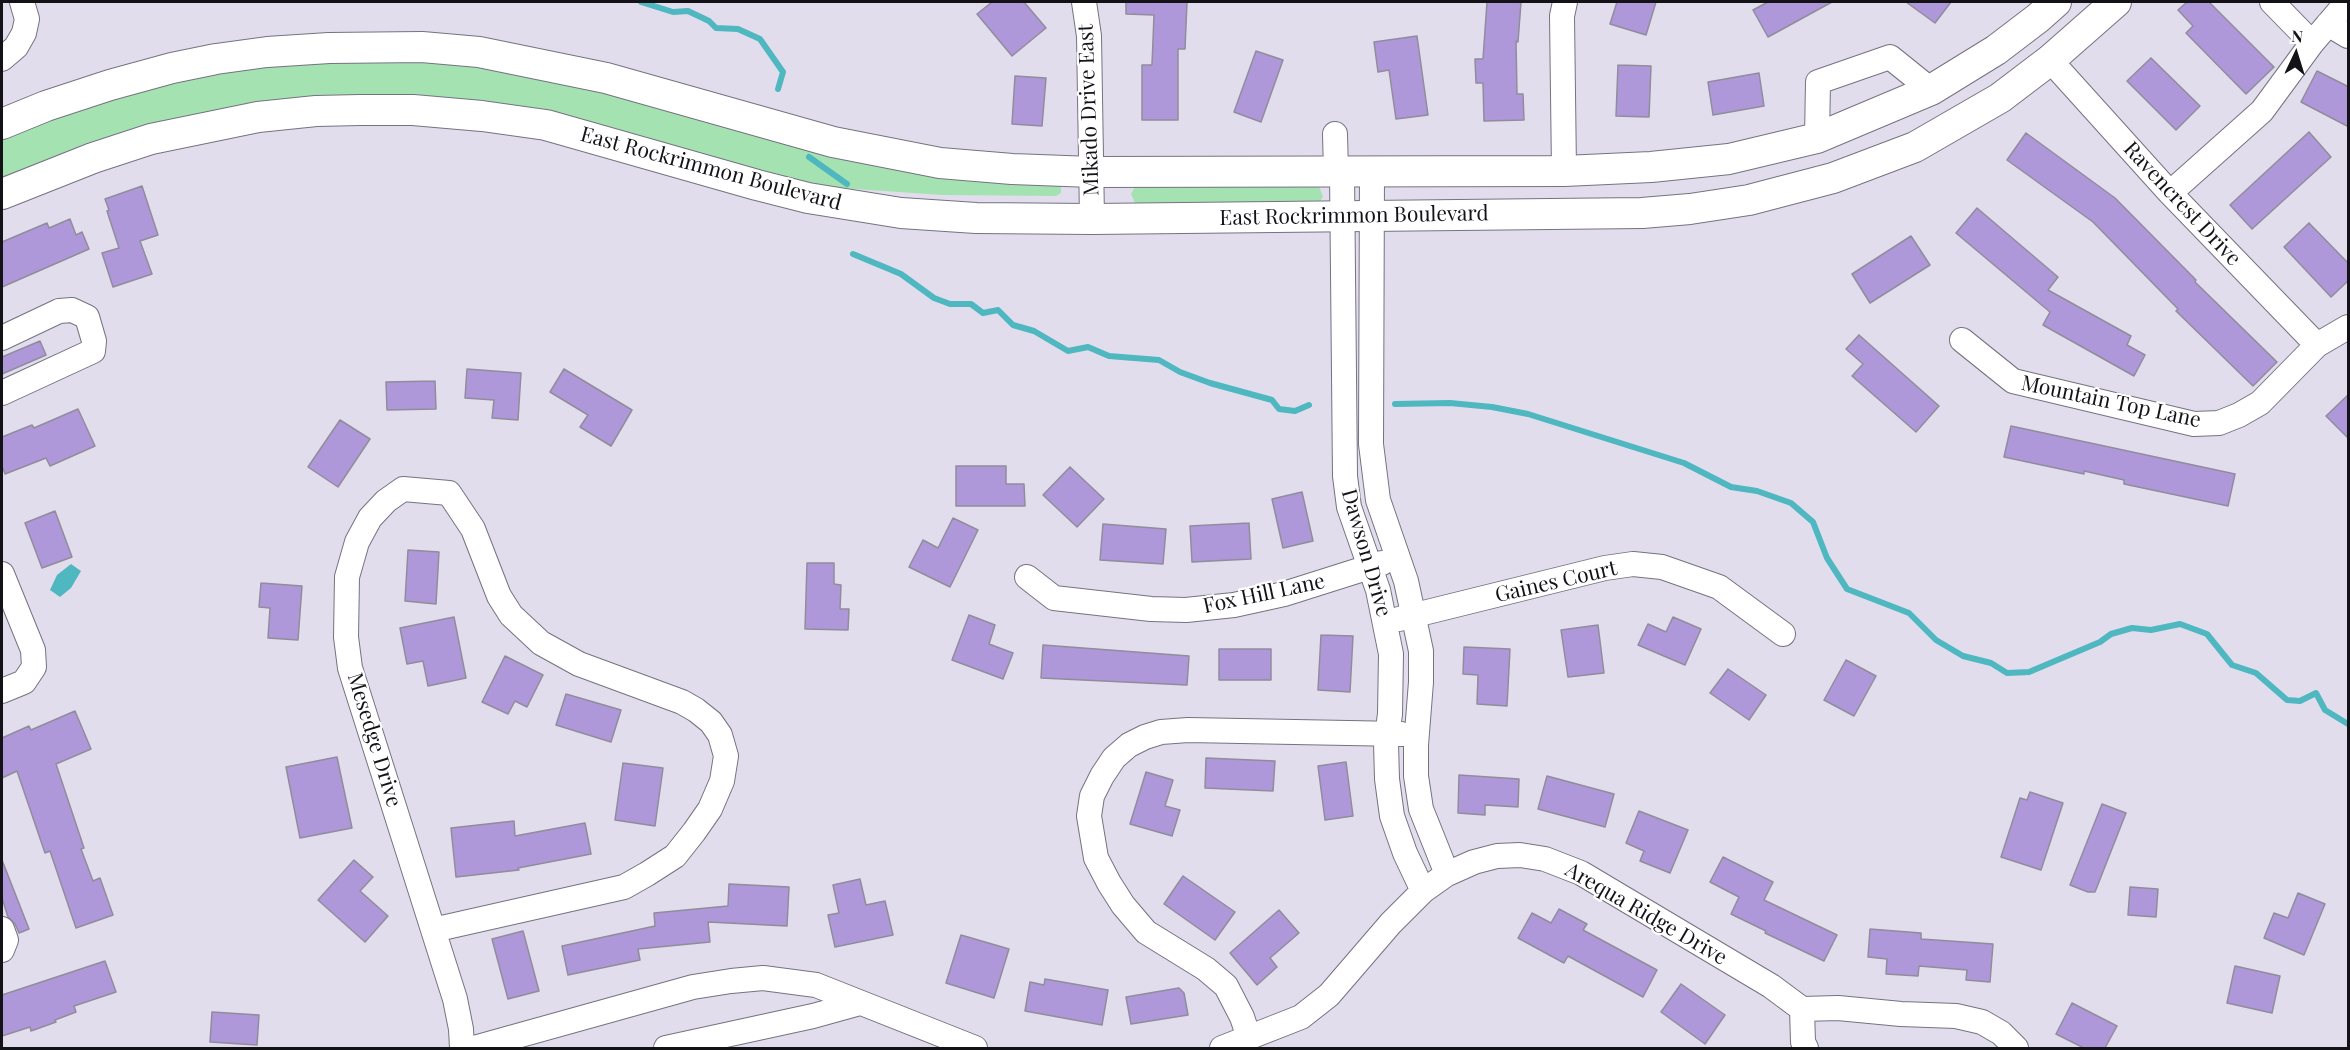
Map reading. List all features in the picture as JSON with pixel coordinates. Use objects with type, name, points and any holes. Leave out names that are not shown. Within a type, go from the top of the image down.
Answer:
[{"type":"main road","name":"East Rockrimmon Boulevard","points":[[2,124],[46,106],[162,71],[216,59],[267,52],[376,46],[422,47],[479,52],[545,64],[606,78],[833,142],[940,163],[1012,170],[1092,172],[1564,171],[1651,167],[1729,159],[1817,138],[1931,90],[1996,50],[2056,2]]},
{"type":"main road","name":"East Rockrimmon Boulevard","points":[[2,194],[93,158],[151,139],[258,117],[316,111],[413,110],[546,125],[757,185],[854,206],[901,213],[976,218],[1092,219],[1642,213],[1749,200],[1833,178],[1915,147],[2000,98],[2050,60],[2116,2]]},
{"type":"street","points":[[2,59],[16,47],[24,33],[27,19],[22,2]]},
{"type":"street","name":"Mikado Drive East","points":[[1084,2],[1089,36],[1092,219]]},
{"type":"street","points":[[1564,171],[1562,16],[1565,2]]},
{"type":"street","points":[[2272,2],[2312,43]]},
{"type":"street","points":[[2170,193],[2262,111],[2312,43],[2347,2]]},
{"type":"street","points":[[2328,24],[2349,36]]},
{"type":"street","points":[[1817,138],[1818,82],[1890,57],[1931,90]]},
{"type":"street","name":"Ravencrest Drive","points":[[2050,60],[2170,193],[2318,345]]},
{"type":"street","name":"Dawson Drive","points":[[1335,134],[1343,216],[1345,476],[1349,507],[1378,590],[1391,654],[1387,779],[1392,816],[1405,853],[1423,891]]},
{"type":"street","name":"Dawson Drive","points":[[1372,171],[1371,444],[1378,500],[1406,581],[1421,651],[1416,745],[1416,776],[1421,809],[1447,874]]},
{"type":"street","points":[[2,338],[59,311],[72,310],[87,317],[94,341],[93,351],[2,393]]},
{"type":"street","name":"Mountain Top Lane","points":[[1962,340],[2013,381],[2194,424],[2219,423],[2240,416],[2260,403],[2318,345],[2349,327]]},
{"type":"street","name":"Mesedge Drive","points":[[433,930],[624,887],[647,874],[675,856],[705,817],[722,781],[726,756],[720,735],[711,722],[696,710],[682,702],[579,664],[541,643],[511,615],[498,596],[473,529],[449,493],[403,489],[386,501],[370,518],[357,542],[347,577],[346,638],[350,668],[433,930],[455,999],[462,1048]]},
{"type":"street","name":"Fox Hill Lane","points":[[1027,577],[1054,598],[1151,609],[1186,610],[1234,605],[1284,594],[1397,557]]},
{"type":"street","name":"Gaines Court","points":[[1385,622],[1605,568],[1633,564],[1662,567],[1719,587],[1783,634]]},
{"type":"street","points":[[2,574],[33,650],[34,667],[24,682],[2,691]]},
{"type":"street","points":[[1265,1039],[1242,1017],[1226,986],[1206,969],[1146,932],[1123,905],[1096,858],[1089,816],[1092,796],[1114,758],[1129,745],[1161,732],[1188,730],[1418,734]]},
{"type":"street","name":"Arequa Ridge Drive","points":[[1222,1048],[1265,1039],[1300,1017],[1329,995],[1391,923],[1423,891],[1447,874],[1474,861],[1497,856],[1520,855],[1545,858],[1581,873],[1771,986],[1802,1009]]},
{"type":"street","points":[[2,929],[6,940],[2,950]]},
{"type":"street","points":[[474,1048],[693,987],[763,978],[816,985],[975,1048]]},
{"type":"street","points":[[666,1048],[813,1016],[860,1003]]},
{"type":"street","points":[[1806,1048],[1803,1041],[1802,1009],[1838,1008],[1956,1016],[1982,1022],[2001,1033],[2016,1048]]},
{"type":"green space","points":[[376,58],[512,68],[1058,183],[1061,186],[1061,193],[1056,196],[942,195],[841,188],[794,182],[378,98],[2,182],[2,140],[97,102],[165,83],[236,68]]},
{"type":"green space","points":[[1136,185],[1319,186],[1323,197],[1318,204],[1141,205],[1135,203],[1131,194]]},
{"type":"water","points":[[71,564],[81,571],[71,588],[60,597],[50,590],[57,575]]},
{"type":"building","points":[[992,2],[1024,2],[1046,28],[1012,56],[977,14]]},
{"type":"building","points":[[1126,2],[1187,2],[1185,49],[1178,49],[1178,120],[1142,120],[1142,65],[1152,65],[1154,15],[1126,14]]},
{"type":"building","points":[[1487,2],[1521,2],[1518,42],[1516,41],[1517,94],[1523,94],[1524,120],[1484,121],[1483,83],[1476,83],[1475,59],[1483,59]]},
{"type":"building","points":[[1617,2],[1656,2],[1646,35],[1610,24]]},
{"type":"building","points":[[1768,2],[1832,2],[1768,37],[1753,10]]},
{"type":"building","points":[[1906,2],[1951,2],[1935,23]]},
{"type":"building","points":[[2187,2],[2209,2],[2274,67],[2246,94],[2186,33],[2193,26],[2178,10]]},
{"type":"building","points":[[1417,36],[1428,115],[1396,119],[1389,70],[1378,72],[1374,42]]},
{"type":"building","points":[[1256,51],[1283,60],[1261,122],[1234,112]]},
{"type":"building","points":[[2151,58],[2200,106],[2176,130],[2127,81]]},
{"type":"building","points":[[1618,65],[1651,66],[1649,117],[1616,116]]},
{"type":"building","points":[[2317,71],[2349,87],[2349,127],[2301,102]]},
{"type":"building","points":[[1759,73],[1764,106],[1713,115],[1708,82]]},
{"type":"building","points":[[1015,76],[1046,78],[1042,126],[1012,124]]},
{"type":"building","points":[[2309,132],[2331,157],[2252,229],[2230,205]]},
{"type":"building","points":[[2026,133],[2115,198],[2196,280],[2195,282],[2277,362],[2253,386],[2176,311],[2178,309],[2093,222],[2007,160]]},
{"type":"building","points":[[142,186],[158,235],[140,241],[152,274],[113,287],[102,253],[119,248],[105,199]]},
{"type":"building","points":[[1977,208],[2058,277],[2048,290],[2131,336],[2127,345],[2145,355],[2134,376],[2043,325],[2050,312],[1956,233]]},
{"type":"building","points":[[70,219],[76,235],[82,232],[89,249],[2,287],[2,242],[47,223],[49,228]]},
{"type":"building","points":[[2309,223],[2349,264],[2349,280],[2331,297],[2284,247]]},
{"type":"building","points":[[1911,236],[1930,265],[1870,303],[1852,274]]},
{"type":"building","points":[[1859,335],[1939,406],[1916,432],[1852,376],[1863,364],[1846,349]]},
{"type":"building","points":[[40,341],[46,355],[2,374],[2,357]]},
{"type":"building","points":[[467,369],[521,373],[518,420],[492,418],[494,400],[465,398]]},
{"type":"building","points":[[564,369],[632,410],[611,446],[580,427],[588,415],[550,392]]},
{"type":"building","points":[[435,381],[436,409],[387,410],[386,382]]},
{"type":"building","points":[[2349,394],[2349,439],[2326,416]]},
{"type":"building","points":[[78,409],[95,446],[50,466],[46,458],[5,474],[2,466],[2,437],[32,425],[34,428]]},
{"type":"building","points":[[340,420],[370,439],[338,487],[308,467]]},
{"type":"building","points":[[2011,426],[2235,474],[2228,506],[2124,484],[2124,480],[2084,471],[2084,474],[2004,457]]},
{"type":"building","points":[[956,466],[1006,466],[1006,484],[1024,484],[1025,506],[956,506]]},
{"type":"building","points":[[1070,467],[1104,499],[1077,527],[1043,495]]},
{"type":"building","points":[[1302,492],[1313,541],[1283,548],[1272,499]]},
{"type":"building","points":[[55,511],[72,557],[42,568],[25,523]]},
{"type":"building","points":[[953,518],[978,530],[950,587],[909,567],[923,540],[938,548]]},
{"type":"building","points":[[1249,523],[1251,559],[1192,562],[1190,526]]},
{"type":"building","points":[[1103,524],[1166,529],[1163,564],[1100,560]]},
{"type":"building","points":[[408,550],[439,552],[436,604],[405,601]]},
{"type":"building","points":[[807,563],[834,563],[834,584],[841,585],[840,609],[849,609],[848,630],[805,629]]},
{"type":"building","points":[[261,583],[302,586],[298,640],[268,638],[270,608],[259,607]]},
{"type":"building","points":[[969,615],[995,625],[989,644],[1013,653],[1003,679],[952,660]]},
{"type":"building","points":[[454,617],[466,678],[428,686],[423,661],[407,664],[400,628]]},
{"type":"building","points":[[1673,617],[1701,629],[1685,665],[1638,645],[1648,624],[1666,632]]},
{"type":"building","points":[[1598,625],[1604,673],[1568,677],[1561,630]]},
{"type":"building","points":[[1321,635],[1353,636],[1350,692],[1318,690]]},
{"type":"building","points":[[1043,645],[1189,656],[1187,685],[1041,678]]},
{"type":"building","points":[[1464,647],[1510,649],[1507,706],[1477,704],[1478,675],[1463,674]]},
{"type":"building","points":[[1219,649],[1271,649],[1271,680],[1219,680]]},
{"type":"building","points":[[505,656],[543,675],[527,707],[515,701],[508,714],[482,702]]},
{"type":"building","points":[[1846,660],[1876,676],[1854,716],[1824,700]]},
{"type":"building","points":[[1728,669],[1766,695],[1749,720],[1710,693]]},
{"type":"building","points":[[566,694],[621,710],[611,742],[556,725]]},
{"type":"building","points":[[75,711],[91,749],[56,764],[93,881],[100,878],[113,915],[76,928],[50,851],[45,853],[17,771],[2,778],[2,738],[29,726],[31,730]]},
{"type":"building","points":[[337,757],[352,828],[300,838],[286,767]]},
{"type":"building","points":[[1206,758],[1275,761],[1273,791],[1205,788]]},
{"type":"building","points":[[1346,762],[1353,816],[1325,820],[1318,766]]},
{"type":"building","points":[[623,763],[663,768],[655,826],[615,820]]},
{"type":"building","points":[[1146,772],[1173,780],[1165,806],[1180,810],[1172,836],[1130,824]]},
{"type":"building","points":[[1459,775],[1519,779],[1518,807],[1485,805],[1485,815],[1458,813]]},
{"type":"building","points":[[1547,776],[1614,794],[1605,827],[1538,809]]},
{"type":"building","points":[[2030,792],[2063,803],[2041,870],[2001,857],[2020,798],[2027,800]]},
{"type":"building","points":[[2102,804],[2126,813],[2095,892],[2088,892],[2070,885]]},
{"type":"building","points":[[1639,811],[1688,830],[1670,873],[1640,861],[1644,851],[1626,843]]},
{"type":"building","points":[[514,821],[515,836],[585,823],[591,854],[518,868],[519,870],[456,877],[451,828]]},
{"type":"building","points":[[1723,857],[1773,882],[1764,900],[1837,935],[1824,961],[1731,914],[1739,897],[1710,882]]},
{"type":"building","points":[[2,860],[29,929],[19,933],[15,924],[8,917],[2,898]]},
{"type":"building","points":[[354,860],[373,877],[360,891],[388,916],[365,942],[318,900]]},
{"type":"building","points":[[1183,876],[1235,912],[1215,940],[1164,904]]},
{"type":"building","points":[[860,879],[866,905],[885,901],[893,935],[835,947],[828,915],[839,913],[833,885]]},
{"type":"building","points":[[729,884],[789,887],[787,926],[708,922],[710,942],[638,949],[640,960],[568,975],[562,946],[655,926],[654,913],[728,906]]},
{"type":"building","points":[[2130,887],[2158,889],[2156,917],[2128,915]]},
{"type":"building","points":[[2298,893],[2325,904],[2304,955],[2264,938],[2274,913],[2288,918]]},
{"type":"building","points":[[1559,909],[1587,924],[1583,930],[1657,970],[1643,997],[1568,956],[1564,963],[1518,938],[1532,913],[1551,923]]},
{"type":"building","points":[[1279,910],[1299,933],[1270,958],[1277,967],[1257,985],[1230,953]]},
{"type":"building","points":[[1870,929],[1921,933],[1921,939],[1993,944],[1990,982],[1966,980],[1967,970],[1919,966],[1918,976],[1886,974],[1887,959],[1868,957]]},
{"type":"building","points":[[523,931],[539,991],[508,999],[492,939]]},
{"type":"building","points":[[961,935],[1009,949],[994,998],[946,983]]},
{"type":"building","points":[[105,961],[116,992],[74,1006],[76,1012],[55,1020],[56,1022],[31,1031],[30,1027],[2,1036],[2,995]]},
{"type":"building","points":[[2235,966],[2280,976],[2272,1013],[2227,1003]]},
{"type":"building","points":[[1045,979],[1108,990],[1102,1025],[1025,1011],[1030,982],[1044,985]]},
{"type":"building","points":[[1681,984],[1725,1015],[1705,1044],[1661,1012]]},
{"type":"building","points":[[1179,988],[1184,993],[1188,1015],[1131,1024],[1126,997]]},
{"type":"building","points":[[2072,1003],[2117,1026],[2105,1048],[2084,1048],[2056,1034]]},
{"type":"building","points":[[212,1012],[259,1015],[257,1045],[210,1042]]},
{"type":"waterway","points":[[641,2],[673,12],[688,11],[709,21],[716,28],[738,29],[760,39],[783,72],[778,89]]},
{"type":"waterway","points":[[809,157],[847,184]]},
{"type":"waterway","points":[[853,254],[901,274],[934,298],[950,304],[971,304],[983,313],[998,310],[1013,325],[1034,331],[1068,351],[1088,347],[1109,356],[1159,360],[1180,372],[1210,383],[1272,400],[1279,409],[1295,411],[1309,405]]},
{"type":"waterway","points":[[1395,404],[1450,403],[1492,407],[1528,414],[1684,463],[1731,487],[1757,491],[1791,503],[1813,522],[1827,558],[1847,589],[1909,613],[1936,640],[1963,656],[1991,663],[2007,673],[2029,672],[2100,642],[2111,634],[2132,628],[2151,630],[2180,624],[2207,634],[2232,665],[2256,673],[2287,700],[2300,701],[2316,693],[2325,710],[2348,724]]}]
